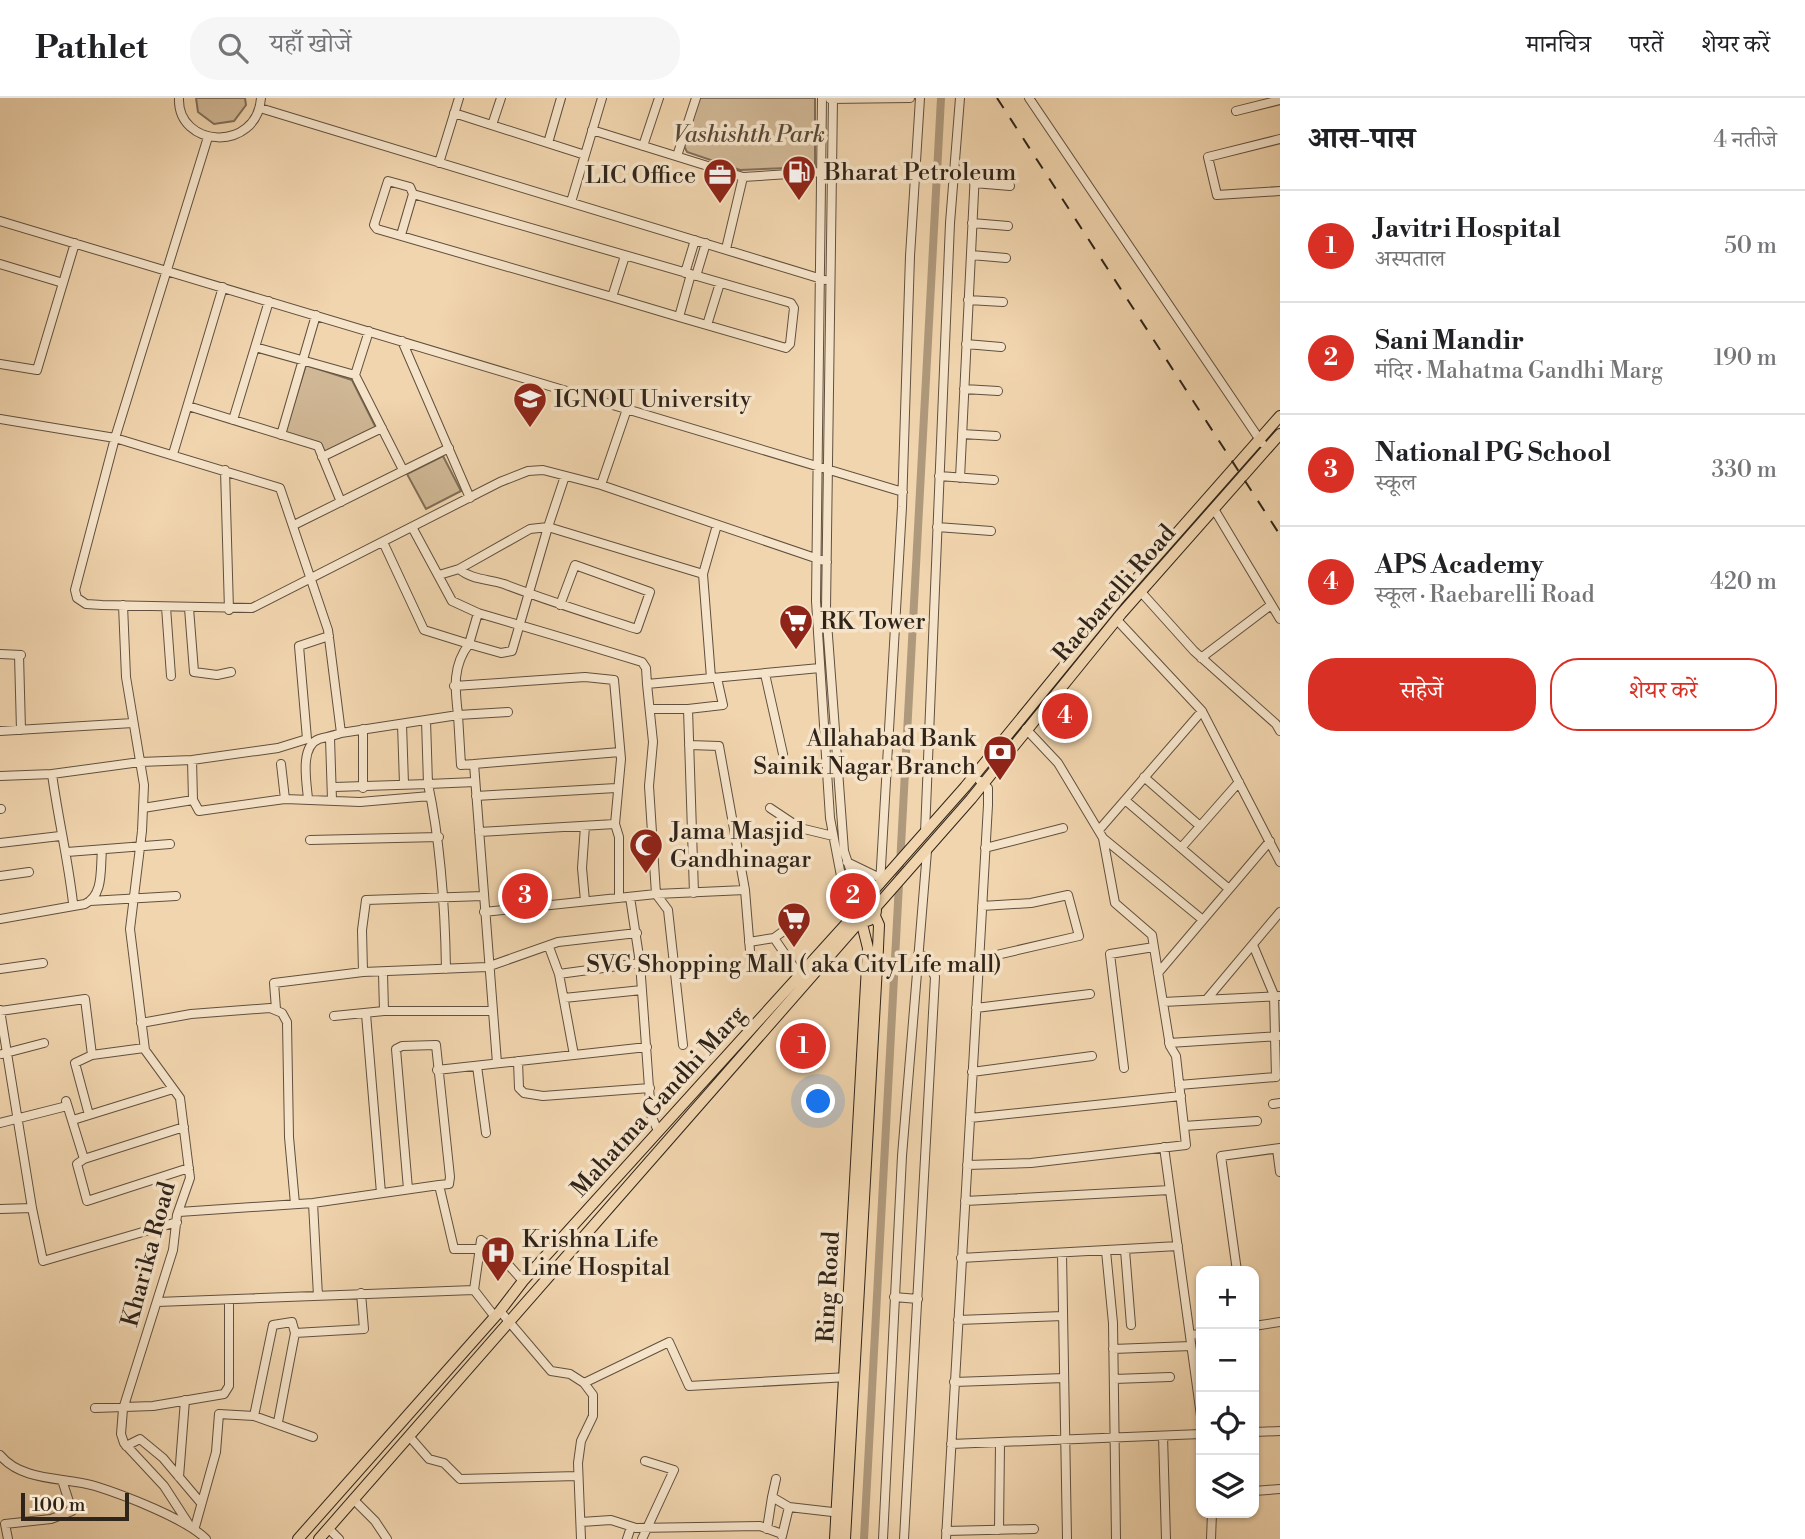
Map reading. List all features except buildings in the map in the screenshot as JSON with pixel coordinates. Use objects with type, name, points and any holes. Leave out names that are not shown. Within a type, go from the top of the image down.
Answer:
[{"type":"main road","points":[[318,1539],[512,1322],[857,914],[858,902],[866,899],[879,881],[925,833],[1112,607],[1280,416]]},
{"type":"main road","name":"Raebarelli Road","points":[[875,911],[1117,620],[1280,434]]},
{"type":"main road","points":[[848,1377],[879,925],[875,911],[866,899]]},
{"type":"main road","points":[[857,914],[869,921],[875,911]]},
{"type":"main road","name":"Mahatma Gandhi Marg","points":[[298,1539],[498,1314],[523,1281],[857,914]]},
{"type":"main road","name":"Ring Road","points":[[835,1539],[841,1513],[869,948],[857,914]]},
{"type":"main road","points":[[841,1513],[845,1539]]},
{"type":"street","points":[[179,98],[184,118],[195,130],[208,137],[228,138],[241,133],[254,121],[260,103],[439,163],[831,281]]},
{"type":"street","points":[[439,163],[459,98]]},
{"type":"street","points":[[492,125],[501,98]]},
{"type":"street","points":[[548,143],[561,98]]},
{"type":"street","points":[[571,202],[602,98]]},
{"type":"street","points":[[643,146],[659,98]]},
{"type":"street","points":[[677,156],[696,98]]},
{"type":"street","points":[[822,98],[816,558],[820,668],[833,836],[845,897],[857,914]]},
{"type":"street","points":[[866,899],[856,887],[847,862],[839,810],[826,609],[832,99],[910,98]]},
{"type":"street","points":[[847,862],[879,881],[902,492],[910,256],[920,98]]},
{"type":"street","points":[[925,833],[950,223],[960,98]]},
{"type":"street","points":[[1029,98],[1267,449]]},
{"type":"street","points":[[1236,111],[1280,100]]},
{"type":"street","points":[[454,113],[585,155]]},
{"type":"street","points":[[593,130],[743,177],[821,172]]},
{"type":"street","points":[[208,137],[169,272],[115,438],[75,590],[77,598],[86,604],[229,610],[251,608],[470,498],[528,471],[543,470],[601,485],[827,562]]},
{"type":"street","points":[[1280,139],[1208,157],[1217,195],[1280,191]]},
{"type":"street","points":[[960,478],[975,172]]},
{"type":"street","points":[[726,249],[743,177]]},
{"type":"street","points":[[401,235],[413,194],[410,187],[386,182],[374,223],[377,229],[786,348],[790,344],[793,304],[413,194]]},
{"type":"street","points":[[974,183],[1010,186]]},
{"type":"street","points":[[0,221],[902,492]]},
{"type":"street","points":[[972,223],[1008,226]]},
{"type":"street","points":[[679,317],[691,274],[695,240]]},
{"type":"street","points":[[0,364],[37,370],[75,243]]},
{"type":"street","points":[[691,274],[706,243]]},
{"type":"street","points":[[612,297],[625,256]]},
{"type":"street","points":[[971,256],[1006,258]]},
{"type":"street","points":[[0,264],[63,283]]},
{"type":"street","points":[[707,325],[720,283]]},
{"type":"street","points":[[173,454],[223,287]]},
{"type":"street","points":[[968,300],[1003,302]]},
{"type":"street","points":[[233,420],[269,301]]},
{"type":"street","points":[[281,435],[316,316]]},
{"type":"street","points":[[369,331],[355,375],[403,470]]},
{"type":"street","points":[[402,341],[470,498]]},
{"type":"street","points":[[966,344],[1001,347]]},
{"type":"street","points":[[255,347],[355,375]]},
{"type":"street","points":[[964,390],[999,391]]},
{"type":"street","points":[[188,406],[318,446],[341,502]]},
{"type":"street","points":[[601,485],[627,410]]},
{"type":"street","points":[[0,419],[115,438],[280,488],[329,636],[341,733]]},
{"type":"street","points":[[322,457],[382,428]]},
{"type":"street","points":[[962,435],[996,436]]},
{"type":"street","points":[[294,525],[449,447]]},
{"type":"street","points":[[225,470],[229,610]]},
{"type":"street","points":[[383,542],[424,630],[509,653],[514,647],[565,475]]},
{"type":"street","points":[[939,476],[993,480]]},
{"type":"street","points":[[1214,509],[1280,619]]},
{"type":"street","points":[[650,709],[723,705],[714,678],[703,574],[717,525]]},
{"type":"street","points":[[412,527],[452,601],[478,613],[642,662],[646,668],[653,742],[649,786],[656,894],[668,910],[682,1045]]},
{"type":"street","points":[[439,575],[459,569],[530,529],[548,527],[703,574]]},
{"type":"street","points":[[937,527],[991,531]]},
{"type":"street","points":[[459,569],[465,574],[501,583],[528,595],[560,605],[637,629],[650,592],[575,565],[560,605]]},
{"type":"street","points":[[1141,592],[1202,658],[1276,724],[1280,731]]},
{"type":"street","points":[[1202,658],[1271,605]]},
{"type":"street","name":"Kharika Road","points":[[122,606],[126,677],[140,762],[143,808],[130,929],[141,1023],[144,1048],[180,1098],[189,1168],[188,1190],[179,1212],[173,1250],[123,1409],[121,1433],[126,1446]]},
{"type":"street","points":[[166,607],[171,676]]},
{"type":"street","points":[[189,608],[194,672],[217,675],[231,672]]},
{"type":"street","points":[[478,613],[469,644],[459,657],[454,685],[461,765],[620,752]]},
{"type":"street","points":[[1117,620],[1202,711],[1280,862]]},
{"type":"street","points":[[0,776],[52,774],[140,762],[192,760],[278,748],[307,739],[299,646],[329,636]]},
{"type":"street","points":[[0,654],[21,655],[21,730]]},
{"type":"street","points":[[647,684],[820,668]]},
{"type":"street","points":[[765,674],[783,754]]},
{"type":"street","points":[[454,685],[585,677],[614,680],[620,752],[615,824],[620,898]]},
{"type":"street","points":[[688,709],[695,893]]},
{"type":"street","points":[[967,1165],[1031,1163],[1186,1145],[1176,1056],[1169,1043],[1152,935],[1115,903],[1101,834],[1125,800],[1202,711]]},
{"type":"street","points":[[308,799],[307,756],[310,746],[319,739],[363,729],[458,715],[508,712]]},
{"type":"street","points":[[426,720],[428,784],[439,837],[439,868],[445,897],[446,969]]},
{"type":"street","points":[[0,732],[133,723]]},
{"type":"street","points":[[402,724],[404,784]]},
{"type":"street","points":[[363,729],[363,788]]},
{"type":"street","points":[[1026,729],[1058,763],[1101,834],[1203,920]]},
{"type":"street","points":[[330,738],[334,787],[332,800]]},
{"type":"street","points":[[689,745],[719,746],[745,890],[751,963]]},
{"type":"street","points":[[192,760],[194,800],[199,811],[285,799],[360,802],[430,796]]},
{"type":"street","points":[[281,764],[285,799]]},
{"type":"street","points":[[474,764],[487,967],[497,1063]]},
{"type":"street","points":[[52,774],[61,836],[67,852],[73,903]]},
{"type":"street","points":[[973,776],[988,788],[946,1535],[1034,1529]]},
{"type":"street","points":[[1144,777],[1200,827]]},
{"type":"street","points":[[334,787],[475,782]]},
{"type":"street","points":[[1181,848],[1240,782]]},
{"type":"street","points":[[476,796],[616,788]]},
{"type":"street","points":[[143,808],[194,800]]},
{"type":"street","points":[[1125,800],[1229,889]]},
{"type":"street","points":[[769,808],[800,828],[833,836]]},
{"type":"street","points":[[479,832],[615,824]]},
{"type":"street","points":[[585,826],[582,868],[585,901]]},
{"type":"street","points":[[985,848],[1063,828]]},
{"type":"street","points":[[0,843],[61,836]]},
{"type":"street","points":[[310,840],[439,837]]},
{"type":"street","points":[[1158,973],[1270,841]]},
{"type":"street","points":[[67,852],[170,844]]},
{"type":"street","points":[[90,901],[99,890],[102,850]]},
{"type":"street","points":[[883,1539],[894,1297],[927,851]]},
{"type":"street","points":[[0,876],[30,872]]},
{"type":"street","points":[[484,912],[656,894],[745,890]]},
{"type":"street","points":[[979,959],[1079,936],[1068,895],[1031,903],[982,905]]},
{"type":"street","points":[[0,919],[73,903],[176,896]]},
{"type":"street","points":[[363,972],[362,930],[366,900],[483,896]]},
{"type":"street","points":[[629,897],[637,933],[651,1115],[658,1131]]},
{"type":"street","points":[[1207,999],[1280,912]]},
{"type":"street","points":[[749,942],[774,938],[796,922]]},
{"type":"street","points":[[295,1204],[289,1137],[287,1022],[276,1009],[274,983],[363,972],[487,967],[558,942],[637,933]]},
{"type":"street","points":[[774,938],[800,976]]},
{"type":"street","points":[[1180,1084],[1276,1077],[1277,996],[1253,944]]},
{"type":"street","points":[[549,947],[559,974],[574,1055]]},
{"type":"street","points":[[1124,1068],[1110,954],[1154,947]]},
{"type":"street","points":[[904,1539],[935,977],[925,956],[918,954]]},
{"type":"street","points":[[0,969],[43,963]]},
{"type":"street","points":[[559,974],[586,968],[640,963]]},
{"type":"street","points":[[383,973],[384,1011]]},
{"type":"street","points":[[564,998],[642,990]]},
{"type":"street","points":[[976,1008],[1090,994]]},
{"type":"street","points":[[1163,1002],[1277,996]]},
{"type":"street","points":[[92,1055],[85,999],[0,1011],[3,1054],[43,1261],[177,1222]]},
{"type":"street","points":[[141,1023],[191,1014],[276,1009]]},
{"type":"street","points":[[334,1016],[384,1011],[492,1011]]},
{"type":"street","points":[[366,1014],[381,1193]]},
{"type":"street","points":[[1169,1043],[1278,1037]]},
{"type":"street","points":[[3,1054],[44,1043]]},
{"type":"street","points":[[179,1212],[295,1204],[449,1184],[436,1045],[402,1046],[396,1049],[408,1189]]},
{"type":"street","points":[[437,1070],[647,1047]]},
{"type":"street","points":[[89,1115],[75,1063],[92,1055],[144,1048]]},
{"type":"street","points":[[972,1072],[1092,1056]]},
{"type":"street","points":[[518,1061],[520,1088],[524,1093],[542,1096],[650,1088]]},
{"type":"street","points":[[477,1066],[486,1133]]},
{"type":"street","points":[[73,1121],[173,1089]]},
{"type":"street","points":[[970,1118],[1181,1096]]},
{"type":"street","points":[[0,1123],[67,1104],[84,1159]]},
{"type":"street","points":[[1184,1126],[1257,1121]]},
{"type":"street","points":[[184,1127],[84,1159],[77,1164],[88,1201],[189,1168]]},
{"type":"street","points":[[1164,1147],[1198,1392]]},
{"type":"street","points":[[1236,1266],[1221,1156],[1279,1148],[1280,1172]]},
{"type":"street","points":[[439,1185],[454,1249],[478,1250]]},
{"type":"street","points":[[965,1201],[1170,1190]]},
{"type":"street","points":[[313,1202],[318,1296]]},
{"type":"street","points":[[0,1209],[32,1208]]},
{"type":"street","points":[[474,1290],[479,1242],[485,1240],[523,1281]]},
{"type":"street","points":[[961,1258],[1178,1246]]},
{"type":"street","points":[[1125,1250],[1131,1325]]},
{"type":"street","points":[[1106,1251],[1114,1349],[1116,1539]]},
{"type":"street","points":[[1062,1254],[1067,1539]]},
{"type":"street","points":[[157,1302],[474,1290],[498,1314],[512,1322],[551,1371],[569,1374],[584,1383],[593,1395],[593,1416],[581,1441],[578,1476],[581,1539]]},
{"type":"street","points":[[295,1333],[364,1329],[361,1293]]},
{"type":"street","points":[[894,1297],[918,1299]]},
{"type":"street","points":[[95,1408],[123,1409],[219,1396],[229,1386],[229,1301]]},
{"type":"street","points":[[958,1320],[1063,1316]]},
{"type":"street","points":[[254,1416],[273,1325],[292,1322],[295,1333],[278,1422]]},
{"type":"street","points":[[1259,1325],[1280,1322]]},
{"type":"street","points":[[1190,1335],[1196,1334]]},
{"type":"street","points":[[584,1383],[669,1342],[689,1386],[848,1377]]},
{"type":"street","points":[[1114,1349],[1191,1346]]},
{"type":"street","points":[[1114,1379],[1170,1377]]},
{"type":"street","points":[[954,1382],[1064,1378]]},
{"type":"street","points":[[191,1525],[205,1499],[216,1452],[219,1396]]},
{"type":"street","points":[[179,1477],[185,1400]]},
{"type":"street","points":[[219,1414],[254,1416],[278,1422],[313,1437]]},
{"type":"street","points":[[1259,1432],[1280,1431]]},
{"type":"street","points":[[951,1444],[1196,1434]]},
{"type":"street","points":[[409,1436],[429,1459],[444,1462],[460,1479],[578,1476]]},
{"type":"street","points":[[1163,1436],[1166,1539]]},
{"type":"street","points":[[201,1503],[140,1439],[126,1446],[164,1486],[191,1525],[206,1539]]},
{"type":"street","points":[[999,1530],[1000,1443]]},
{"type":"street","points":[[0,1455],[18,1468],[96,1487],[191,1525]]},
{"type":"street","points":[[642,1539],[674,1470],[645,1461]]},
{"type":"street","points":[[767,1529],[776,1479]]},
{"type":"street","points":[[8,1539],[5,1524],[51,1520],[72,1511],[62,1480]]},
{"type":"street","points":[[1259,1491],[1280,1489]]},
{"type":"street","points":[[772,1497],[789,1507],[841,1513]]},
{"type":"street","points":[[353,1499],[375,1521],[387,1539]]},
{"type":"street","points":[[581,1522],[611,1520],[631,1527],[648,1528],[767,1529],[782,1536],[789,1507]]},
{"type":"street","points":[[1211,1539],[1212,1518]]},
{"type":"street","points":[[626,1539],[631,1527]]},
{"type":"street","points":[[716,1527],[716,1539]]},
{"type":"street","points":[[328,1528],[339,1539]]},
{"type":"green space","points":[[196,98],[245,98],[246,105],[234,121],[214,124],[198,112]]},
{"type":"green space","name":"Vashishth Park","points":[[699,98],[815,98],[815,167],[740,170],[687,152],[683,144]]},
{"type":"green space","points":[[306,365],[352,380],[376,428],[324,453],[285,432]]},
{"type":"green space","points":[[443,456],[461,491],[426,509],[407,474]]},
{"type":"waterway","points":[[864,1539],[941,98]]},
{"type":"railway","points":[[997,98],[1280,535]]},
{"type":"place","name":"Bharat Petroleum","points":[[799,202]]},
{"type":"place","name":"LIC Office","points":[[720,205]]},
{"type":"place","name":"IGNOU University","points":[[530,429]]},
{"type":"place","name":"RK Tower","points":[[796,651]]},
{"type":"place","name":"APS Academy","points":[[1065,716]]},
{"type":"place","name":"Allahabad Bank Sainik Nagar Branch","points":[[1000,782]]},
{"type":"place","name":"Jama Masjid Gandhinagar","points":[[646,875]]},
{"type":"place","name":"National PG School","points":[[525,896]]},
{"type":"place","name":"Sani Mandir","points":[[853,896]]},
{"type":"place","name":"SVG Shopping Mall ( aka CityLife mall)","points":[[794,949]]},
{"type":"place","name":"Javitri Hospital","points":[[803,1046]]},
{"type":"place","name":"Krishna Life Line Hospital","points":[[498,1283]]}]
